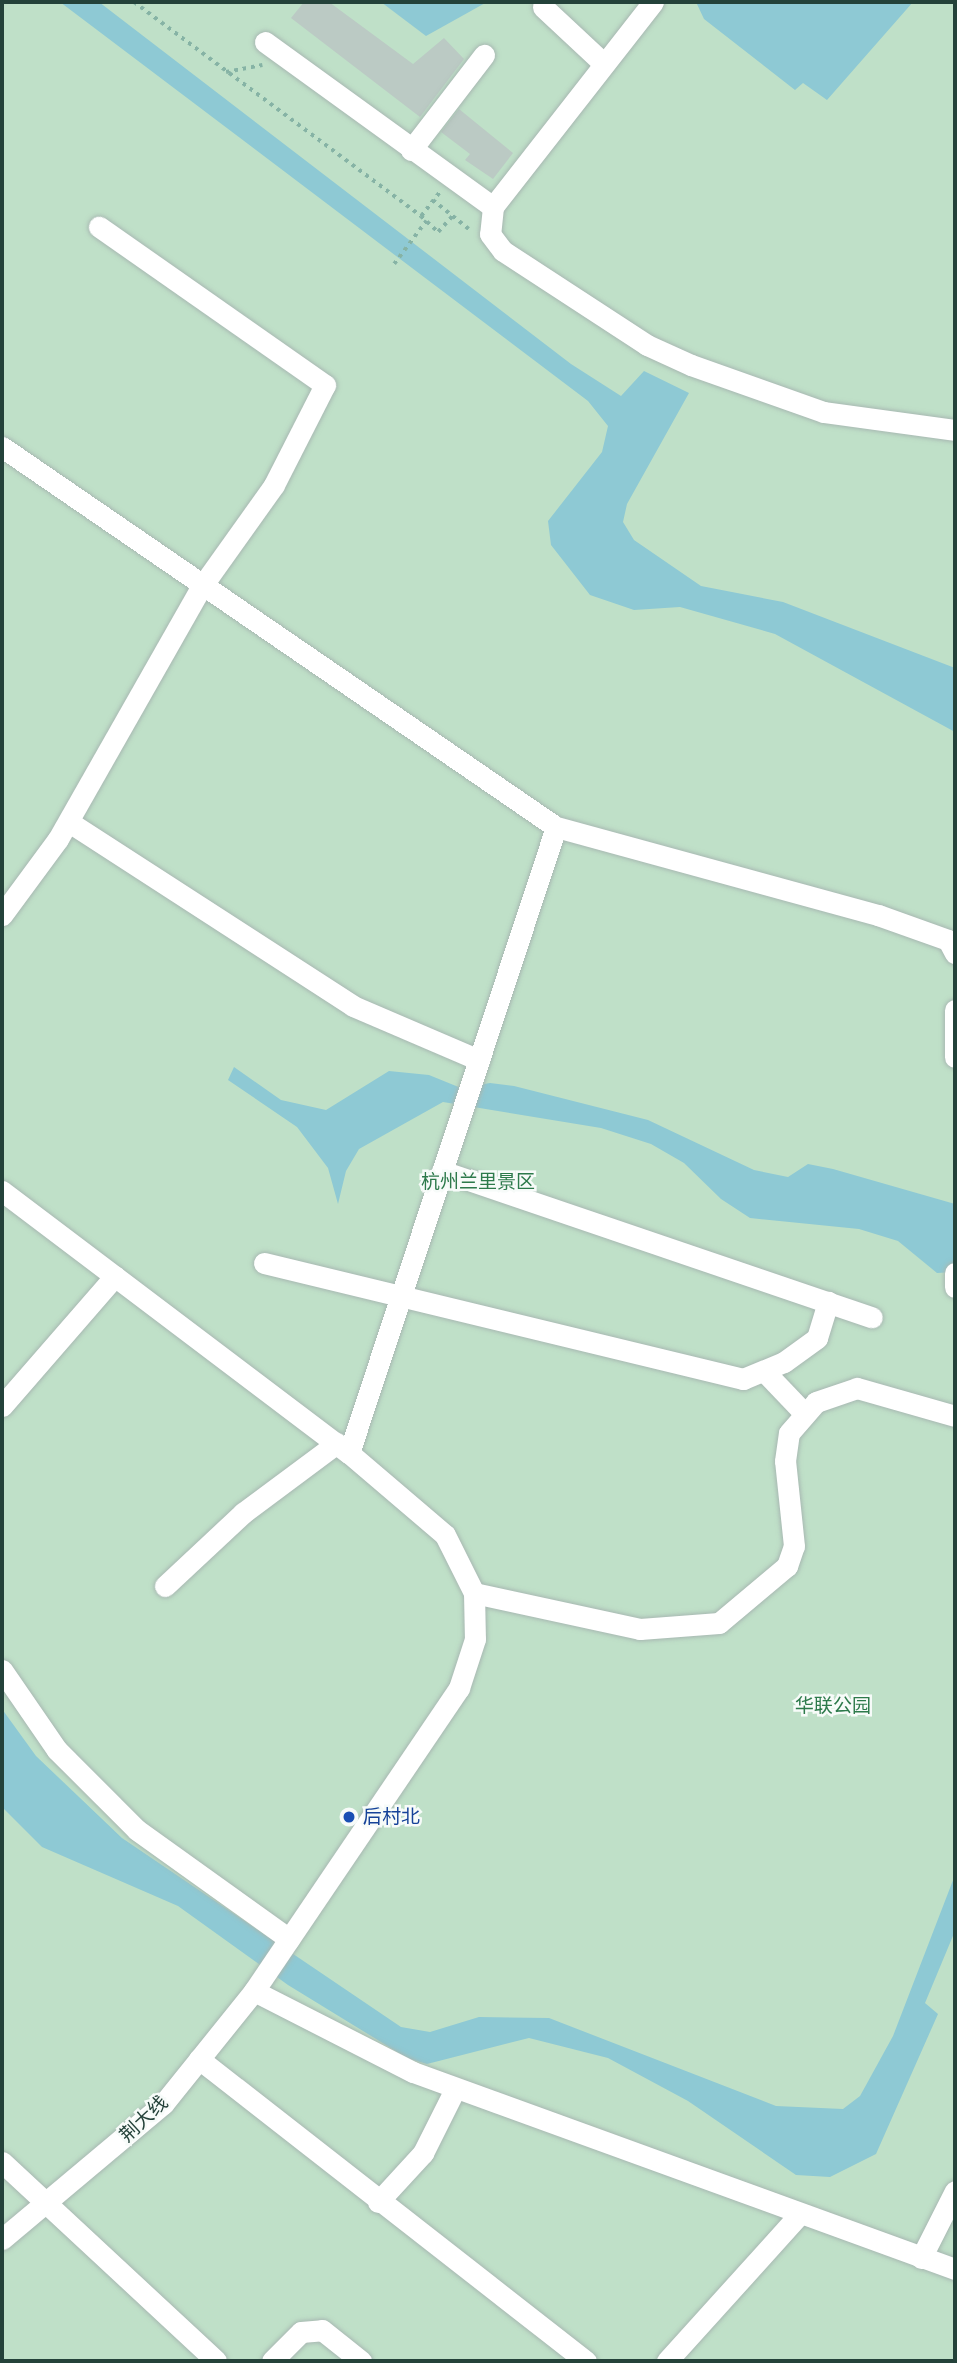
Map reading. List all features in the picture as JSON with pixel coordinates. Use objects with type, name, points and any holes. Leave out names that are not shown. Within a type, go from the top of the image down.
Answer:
[{"type":"street","points":[[653,2],[602,62],[493,208],[489,234],[495,241],[647,345],[691,365],[824,412],[955,430]]},
{"type":"street","points":[[543,7],[602,62]]},
{"type":"street","points":[[271,46],[493,208]]},
{"type":"street","points":[[411,150],[484,55]]},
{"type":"street","points":[[2,915],[69,822],[202,586],[274,485],[325,385],[99,227]]},
{"type":"street","points":[[2,447],[556,827],[878,915],[948,940],[955,953]]},
{"type":"street","points":[[69,822],[353,1006],[479,1060]]},
{"type":"street","points":[[165,1586],[243,1513],[343,1448],[402,1293],[556,827]]},
{"type":"street","points":[[955,1010],[955,1058]]},
{"type":"street","points":[[442,1171],[872,1317]]},
{"type":"street","points":[[2,1191],[343,1448],[445,1535],[474,1593],[640,1629],[719,1623],[787,1566],[794,1546],[785,1461],[789,1433],[804,1413],[832,1393],[857,1388],[955,1416]]},
{"type":"street","points":[[264,1263],[402,1293],[743,1379],[764,1371],[817,1338],[828,1302]]},
{"type":"street","points":[[955,1273],[955,1287]]},
{"type":"street","points":[[2,1406],[115,1276]]},
{"type":"street","points":[[764,1371],[804,1413]]},
{"type":"street","name":"荆大线","points":[[2,2239],[163,2104],[259,1984],[459,1688],[475,1639],[474,1593]]},
{"type":"street","points":[[2,1670],[57,1751],[137,1830],[289,1939]]},
{"type":"street","points":[[259,1984],[455,2089],[955,2269]]},
{"type":"street","points":[[200,2059],[378,2202],[586,2361]]},
{"type":"street","points":[[378,2202],[423,2153],[455,2089]]},
{"type":"street","points":[[2,2162],[216,2361]]},
{"type":"street","points":[[920,2258],[955,2191]]},
{"type":"street","points":[[667,2361],[799,2214]]},
{"type":"street","points":[[272,2361],[301,2332],[322,2330],[361,2361]]},
{"type":"path","points":[[134,2],[224,73],[421,216],[438,232],[454,214]]},
{"type":"path","points":[[224,73],[260,67],[271,46]]},
{"type":"path","points":[[421,216],[450,179]]},
{"type":"path","points":[[433,200],[465,221],[479,248],[495,241]]},
{"type":"path","points":[[394,264],[426,221]]},
{"type":"green space","name":"杭州兰里景区","points":[[2,2],[955,2],[955,2361],[2,2361]]},
{"type":"water","points":[[60,2],[99,2],[571,364],[621,396],[644,371],[689,393],[627,504],[623,522],[634,540],[701,586],[783,602],[955,668],[955,732],[775,634],[680,607],[634,610],[590,595],[551,545],[548,521],[602,452],[608,426],[588,401]]},
{"type":"water","points":[[381,2],[487,2],[426,36]]},
{"type":"water","points":[[696,2],[913,2],[827,100],[803,83],[795,90],[704,19]]},
{"type":"water","points":[[234,1067],[281,1100],[326,1110],[389,1071],[429,1075],[461,1088],[490,1083],[514,1086],[648,1120],[754,1170],[788,1177],[808,1164],[833,1169],[955,1204],[955,1272],[937,1273],[898,1241],[859,1229],[750,1218],[721,1199],[684,1163],[651,1144],[601,1128],[443,1102],[359,1149],[346,1171],[338,1204],[328,1168],[297,1127],[228,1080]]},
{"type":"water","points":[[2,1709],[36,1756],[122,1838],[401,2027],[430,2032],[479,2017],[549,2018],[776,2106],[843,2109],[860,2096],[893,2036],[955,1875],[955,1931],[925,2003],[938,2014],[876,2154],[830,2177],[796,2175],[688,2101],[608,2058],[529,2038],[427,2064],[407,2058],[288,1985],[178,1906],[42,1847],[2,1807]]},
{"type":"building","points":[[304,2],[329,2],[413,64],[444,38],[464,59],[420,117],[291,18]]},
{"type":"building","points":[[459,109],[513,153],[493,179],[465,160],[470,154],[441,132]]},
{"type":"place","name":"后村北","points":[[349,1817]]},
{"type":"park label","name":"华联公园","points":[[833,1706]]}]
